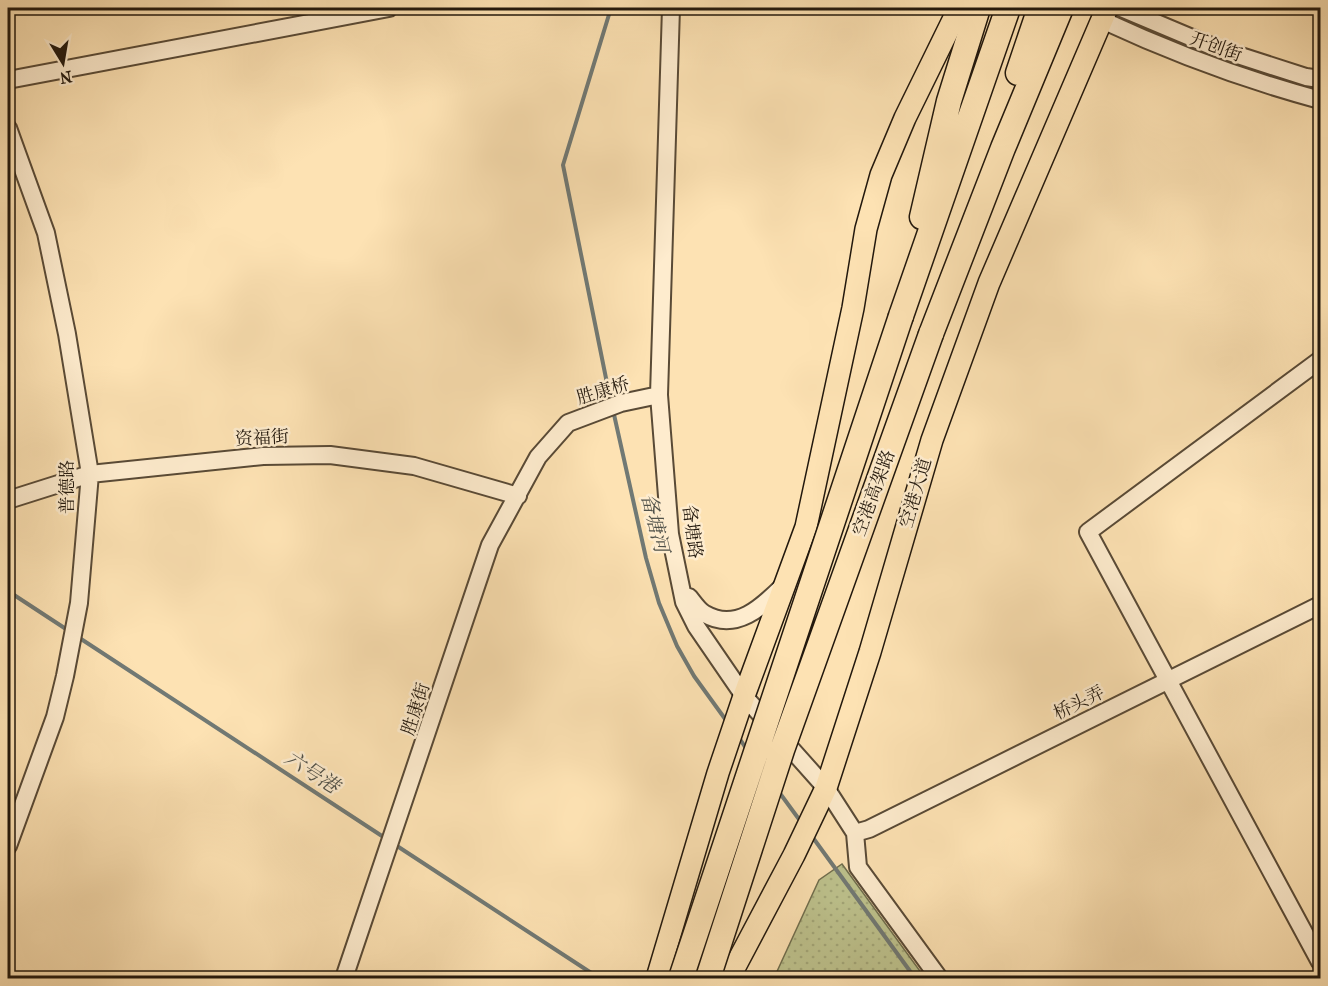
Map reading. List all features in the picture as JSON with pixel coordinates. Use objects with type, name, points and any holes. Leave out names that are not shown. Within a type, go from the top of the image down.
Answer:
[{"type":"highway","points":[[901,316],[935,156],[978,8]]},
{"type":"highway","name":"空港高架路","points":[[681,978],[901,316],[1008,8]]},
{"type":"highway","name":"空港高架路","points":[[708,978],[782,750],[931,334],[1040,8]]},
{"type":"highway","points":[[931,334],[1003,148],[1061,8]]},
{"type":"main road","points":[[657,978],[718,773],[806,528],[853,308],[866,229],[881,175],[910,108],[959,8]]},
{"type":"main road","name":"空港大道","points":[[729,978],[794,855],[826,788],[870,652],[932,440],[989,283],[1104,14]]},
{"type":"street","points":[[8,80],[341,12],[389,8]]},
{"type":"street","name":"备塘路","points":[[671,8],[659,395],[670,534],[684,602],[741,705],[826,788],[855,833],[858,867],[939,978]]},
{"type":"street","name":"开创街","points":[[1121,8],[1216,48],[1320,79]]},
{"type":"street","name":"开创街","points":[[1104,14],[1198,62],[1275,88],[1320,100]]},
{"type":"street","name":"普德路","points":[[8,128],[45,233],[67,334],[90,474],[78,603],[55,717],[8,846]]},
{"type":"street","points":[[1320,360],[1088,532],[1320,962]]},
{"type":"street","name":"胜康桥","points":[[538,457],[568,423],[621,403],[659,395]]},
{"type":"street","name":"资福街","points":[[8,500],[90,474],[263,456],[330,456],[414,466],[518,496]]},
{"type":"street","name":"胜康街","points":[[344,978],[490,545],[538,457]]},
{"type":"street","points":[[678,578],[688,596],[703,614],[722,621],[738,620],[753,613],[786,583]]},
{"type":"street","name":"桥头弄","points":[[855,833],[869,829],[1320,605]]},
{"type":"green space","points":[[842,864],[925,978],[774,978],[819,880]]},
{"type":"waterway","name":"备塘河","points":[[611,8],[563,165],[611,403]]},
{"type":"waterway","name":"备塘河","points":[[613,410],[646,558],[659,603],[677,646],[694,676],[728,723]]},
{"type":"waterway","name":"六号港","points":[[8,591],[69,631]]},
{"type":"waterway","name":"六号港","points":[[78,637],[385,838]]},
{"type":"waterway","name":"备塘河","points":[[738,736],[747,750]]},
{"type":"waterway","name":"备塘河","points":[[779,792],[801,822]]},
{"type":"waterway","name":"备塘河","points":[[811,835],[915,978]]},
{"type":"waterway","name":"六号港","points":[[394,844],[599,978]]}]
